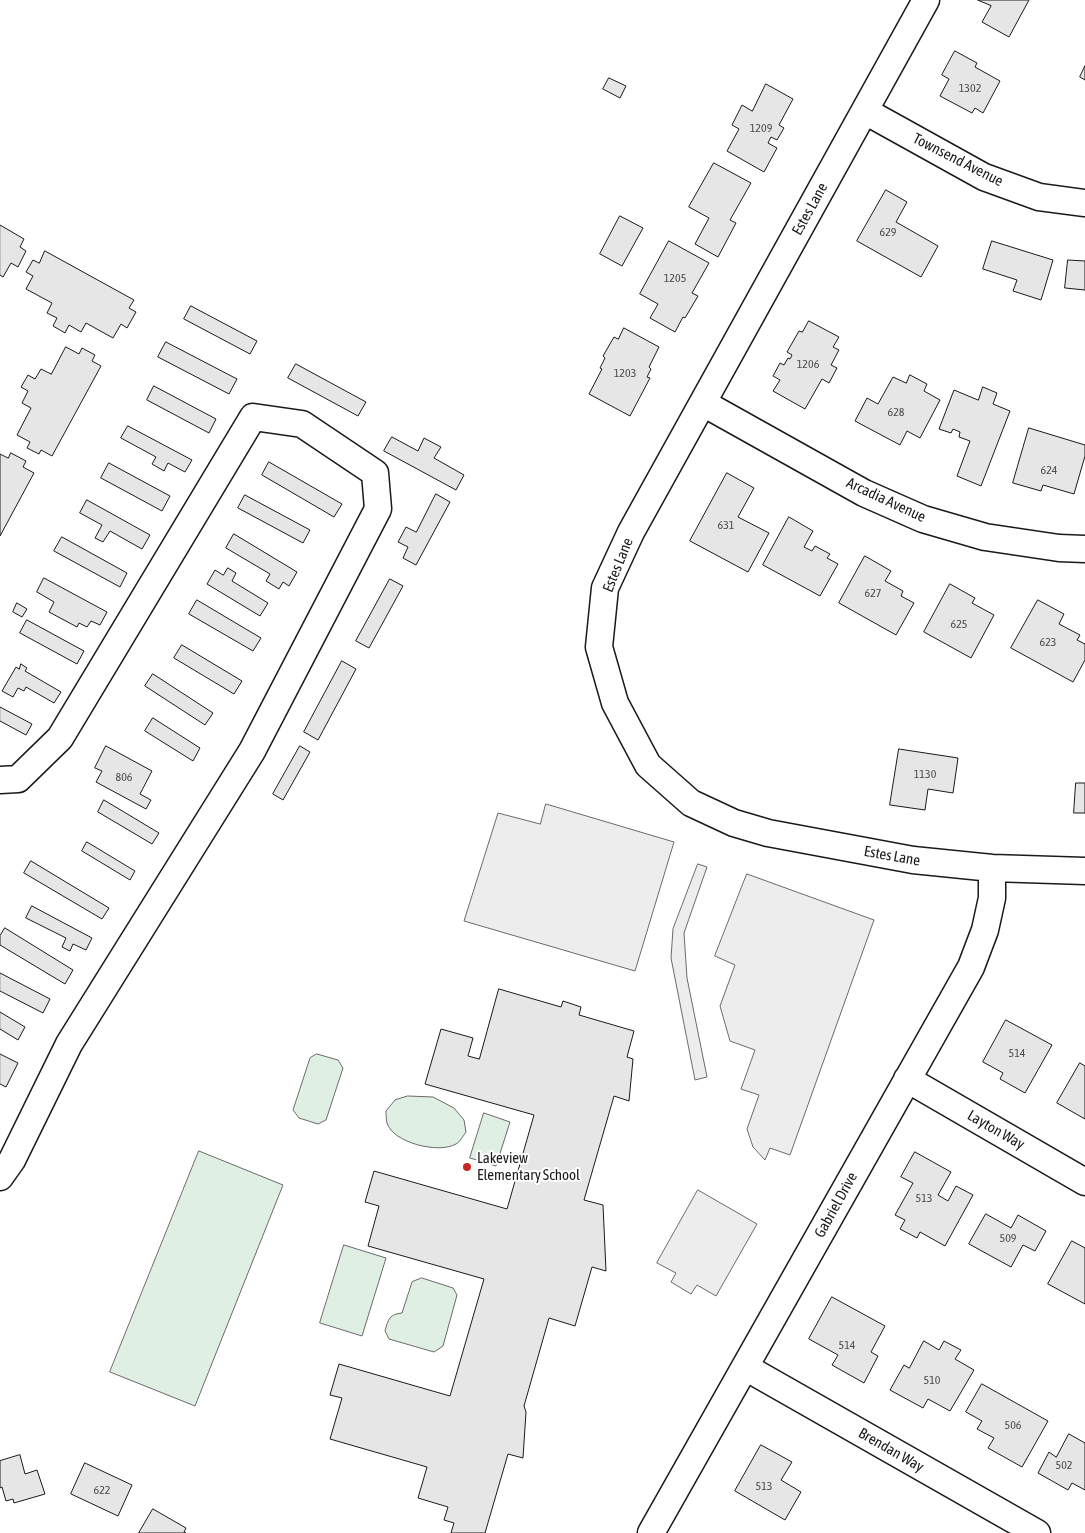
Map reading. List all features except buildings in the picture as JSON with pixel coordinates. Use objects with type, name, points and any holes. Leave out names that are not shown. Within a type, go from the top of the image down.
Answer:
[{"type":"street","name":"Estes Lane","points":[[926,0],[631,532],[605,588],[599,647],[615,703],[648,765],[691,803],[734,823],[768,833],[913,860],[992,868],[1085,871]]},
{"type":"street","name":"Townsend Avenue","points":[[865,111],[984,176],[1039,197],[1085,203]]},
{"type":"street","name":"Arcadia Avenue","points":[[703,402],[864,493],[923,519],[985,537],[1059,548],[1085,549]]},
{"type":"street","points":[[0,780],[18,779],[60,738],[254,417],[302,424],[375,473],[378,509],[252,751],[69,1044],[12,1160],[0,1177]]},
{"type":"street","name":"Gabriel Drive","points":[[651,1533],[971,967],[985,930],[992,898],[992,868]]},
{"type":"street","name":"Layton Way","points":[[907,1079],[1085,1182]]},
{"type":"street","name":"Brendan Way","points":[[745,1366],[1037,1533]]},
{"type":"green space","points":[[317,1054],[338,1060],[343,1068],[326,1120],[318,1124],[299,1118],[293,1110],[310,1058]]},
{"type":"green space","points":[[408,1096],[433,1097],[454,1108],[464,1120],[466,1132],[456,1144],[439,1148],[417,1145],[398,1136],[387,1123],[386,1111],[395,1100]]},
{"type":"green space","points":[[484,1113],[510,1122],[496,1166],[470,1158]]},
{"type":"green space","points":[[199,1151],[283,1185],[195,1406],[110,1372]]},
{"type":"green space","points":[[344,1245],[386,1258],[362,1336],[320,1323]]},
{"type":"green space","points":[[422,1278],[453,1288],[457,1295],[443,1346],[434,1352],[389,1339],[385,1331],[390,1318],[402,1313],[412,1282]]},
{"type":"shaded area","points":[[546,804],[674,842],[635,971],[464,921],[498,813],[540,824]]},
{"type":"shaded area","points":[[698,864],[707,867],[684,933],[687,978],[707,1077],[695,1080],[671,958],[673,929]]},
{"type":"shaded area","points":[[747,874],[874,920],[790,1155],[770,1148],[765,1160],[753,1147],[747,1129],[759,1095],[741,1089],[755,1050],[730,1041],[720,1006],[735,965],[715,956]]},
{"type":"shaded area","points":[[698,1190],[757,1224],[716,1296],[697,1285],[691,1294],[671,1282],[676,1273],[657,1263]]},
{"type":"place","name":"Lakeview Elementary School","points":[[467,1167]]}]
